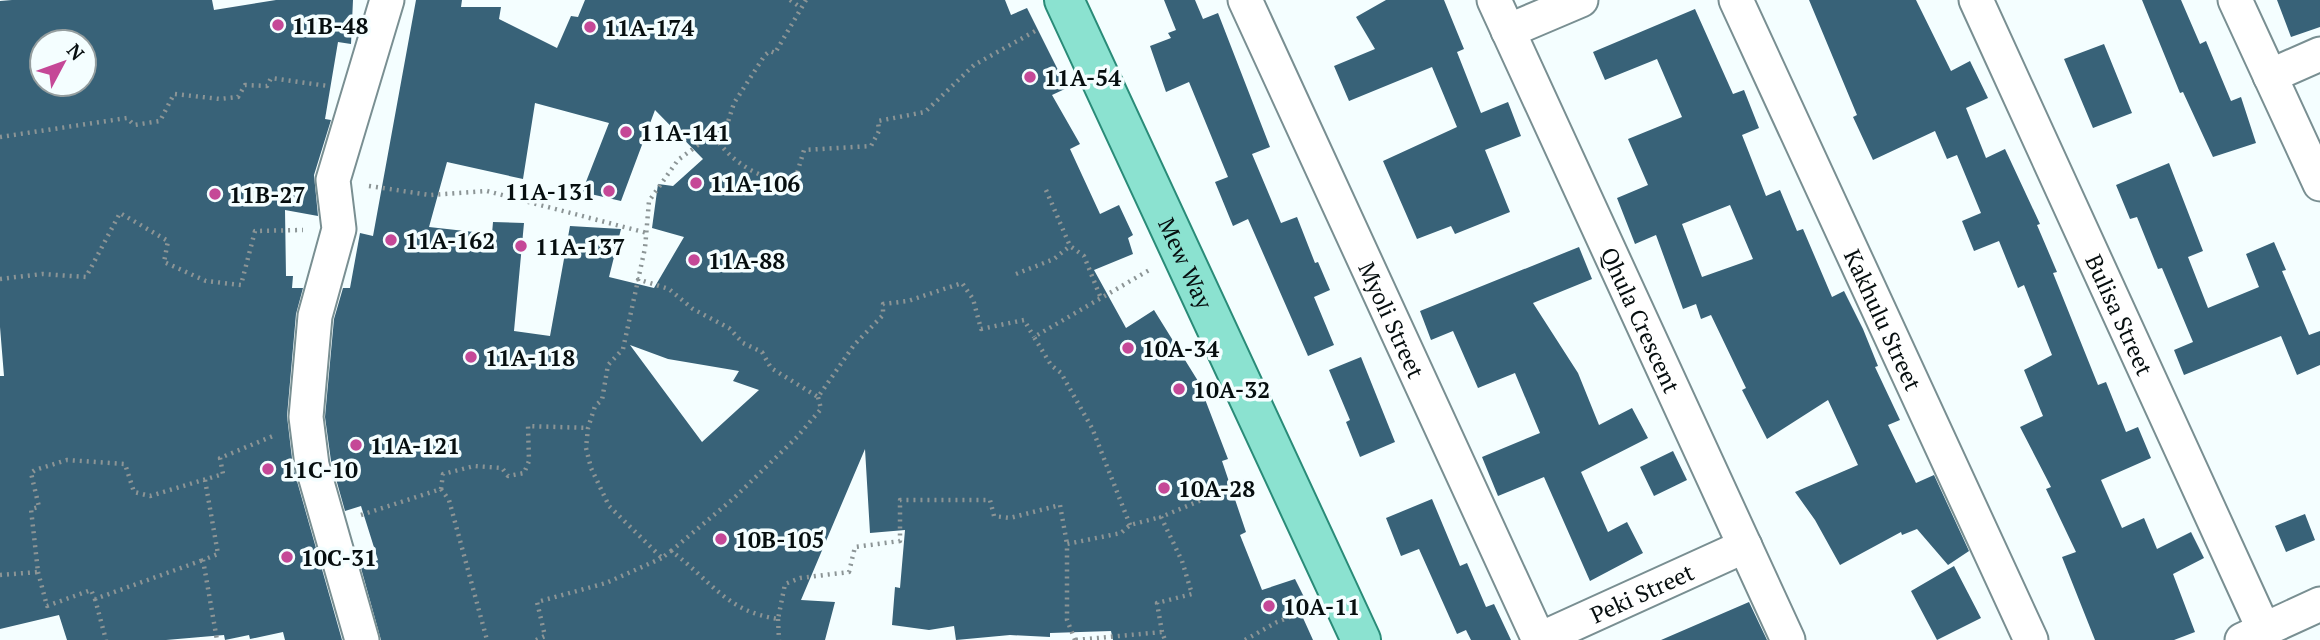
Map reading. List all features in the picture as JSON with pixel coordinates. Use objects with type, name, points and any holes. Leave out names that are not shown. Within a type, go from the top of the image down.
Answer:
[{"type":"main road","name":"Mew Way","points":[[1067,6],[1361,640]]},
{"type":"street","points":[[362,640],[310,458],[307,423],[315,316],[339,229],[333,180],[387,0]]},
{"type":"street","name":"Myoli Street","points":[[1245,0],[1539,640]]},
{"type":"street","name":"Qhula Crescent","points":[[1494,0],[1788,640]]},
{"type":"street","points":[[1508,31],[1581,0]]},
{"type":"street","name":"Kakhulu Street","points":[[1736,0],[2031,640]]},
{"type":"street","name":"Bulisa Street","points":[[1976,0],[2253,635]]},
{"type":"street","points":[[2235,0],[2320,184]]},
{"type":"street","points":[[2270,76],[2320,54]]},
{"type":"street","name":"Peki Street","points":[[1539,640],[1745,546]]},
{"type":"street","points":[[2253,635],[2320,604]]},
{"type":"path","points":[[790,0],[800,7]]},
{"type":"path","points":[[662,558],[609,506],[591,468],[586,448],[588,428],[595,406],[602,400],[608,365],[624,349],[647,233],[649,201],[678,160],[706,139],[715,137],[728,122],[734,103],[765,55],[770,51],[775,53],[789,33],[800,7],[806,0]]},
{"type":"path","points":[[715,137],[724,152],[757,176],[788,184],[795,180],[804,149],[871,146],[878,131],[878,121],[925,112],[974,65],[1067,6]]},
{"type":"path","points":[[0,137],[127,118],[134,125],[160,121],[174,94],[220,99],[238,97],[245,85],[267,86],[271,78],[359,93]]},
{"type":"path","points":[[333,180],[430,195],[487,191],[647,233]]},
{"type":"path","points":[[1046,190],[1070,246],[1084,256],[1100,296]]},
{"type":"path","points":[[0,279],[42,274],[86,277],[120,213],[168,241],[164,262],[206,281],[241,285],[255,231],[339,229]]},
{"type":"path","points":[[1016,274],[1054,259],[1070,246]]},
{"type":"path","points":[[1034,337],[1100,296],[1182,253]]},
{"type":"path","points":[[536,640],[545,636],[537,602],[606,583],[662,558],[797,437],[821,409],[818,397],[771,369],[762,352],[743,343],[729,328],[693,309],[669,289],[638,279]]},
{"type":"path","points":[[818,397],[854,345],[883,315],[883,304],[908,302],[962,283],[973,299],[981,329],[1024,320],[1051,365],[1061,373],[1091,428],[1130,525]]},
{"type":"path","points":[[106,640],[92,590],[47,606],[38,572],[31,509],[38,508],[31,473],[67,460],[125,464],[134,492],[150,496],[223,474],[220,458],[307,423]]},
{"type":"path","points":[[487,640],[449,500],[441,489],[443,474],[474,466],[502,468],[508,476],[524,473],[528,461],[528,426],[588,428]]},
{"type":"path","points":[[1067,544],[1121,533],[1130,525],[1161,517],[1282,466]]},
{"type":"path","points":[[95,599],[218,554],[205,480]]},
{"type":"path","points":[[329,524],[441,489]]},
{"type":"path","points":[[779,640],[778,619],[785,584],[800,578],[849,572],[855,547],[900,541],[900,500],[990,500],[994,516],[1010,517],[1060,505],[1067,544],[1067,621],[1075,640],[1162,632]]},
{"type":"path","points":[[1161,517],[1182,561],[1192,593],[1157,603],[1164,640]]},
{"type":"path","points":[[671,551],[724,600],[759,616],[778,619]]},
{"type":"path","points":[[203,560],[217,640]]},
{"type":"path","points":[[0,575],[38,572]]},
{"type":"path","points":[[1245,640],[1307,610],[1311,620]]},
{"type":"building","points":[[212,0],[214,10],[276,0],[353,0],[351,44],[338,42],[325,119],[331,120],[314,175],[318,216],[285,210],[286,276],[293,276],[292,288],[303,288],[296,314],[287,416],[293,467],[342,640],[285,640],[283,632],[250,639],[249,635],[225,640],[224,635],[166,640],[67,640],[59,615],[0,629],[0,376],[4,376],[0,327],[0,1]]},
{"type":"building","points":[[416,0],[462,0],[461,7],[501,7],[499,19],[557,48],[571,16],[578,17],[585,0],[1005,0],[1011,15],[1027,8],[1067,88],[1052,95],[1080,144],[1070,149],[1100,214],[1119,205],[1133,235],[1128,238],[1133,254],[1094,270],[1126,328],[1154,310],[1198,381],[1228,459],[1222,461],[1246,532],[1240,535],[1262,590],[1295,579],[1308,605],[1299,609],[1313,640],[1113,640],[1111,631],[1050,633],[1050,637],[1010,635],[956,640],[954,626],[929,630],[892,625],[895,587],[900,588],[905,530],[870,533],[865,449],[801,600],[835,602],[825,640],[381,640],[361,568],[378,560],[361,506],[345,511],[331,461],[325,417],[334,319],[343,288],[350,288],[360,233],[373,236]],"holes":[[[535,103],[609,123],[582,192],[621,201],[655,110],[703,159],[673,186],[658,184],[652,228],[684,237],[654,288],[609,277],[621,229],[570,226],[550,336],[514,331],[524,223],[493,222],[492,234],[429,227],[447,162],[523,179]],[[630,345],[668,359],[739,371],[733,381],[759,390],[702,442]]]},
{"type":"building","points":[[1164,0],[1195,0],[1203,19],[1218,13],[1270,147],[1252,154],[1281,223],[1297,217],[1315,263],[1318,262],[1330,290],[1314,297],[1334,345],[1308,356],[1248,219],[1233,226],[1215,182],[1228,177],[1189,82],[1166,92],[1150,46],[1171,38],[1168,33],[1176,30]]},
{"type":"building","points":[[1386,0],[1444,0],[1464,49],[1457,52],[1481,113],[1508,102],[1521,136],[1485,150],[1510,212],[1455,234],[1451,226],[1417,239],[1383,161],[1457,127],[1432,67],[1349,101],[1334,66],[1375,49],[1356,17]]},
{"type":"building","points":[[1809,0],[1916,0],[1951,71],[1970,61],[1988,98],[1966,108],[1986,158],[2005,149],[2040,224],[2037,225],[2057,272],[2053,273],[2098,385],[2106,382],[2126,432],[2138,427],[2151,458],[2101,480],[2122,528],[2144,518],[2157,549],[2191,532],[2204,558],[2173,574],[2195,632],[2174,640],[2095,640],[2062,557],[2076,552],[2046,489],[2051,487],[2020,427],[2043,416],[2024,370],[2052,355],[2024,285],[2018,288],[1999,241],[1974,251],[1962,221],[1981,213],[1957,155],[1947,159],[1935,131],[1873,160],[1853,117],[1857,115]]},
{"type":"building","points":[[2142,0],[2181,0],[2200,44],[2206,41],[2231,101],[2241,97],[2256,143],[2213,157],[2183,92],[2180,93]]},
{"type":"building","points":[[2277,0],[2320,0],[2320,27],[2291,37]]},
{"type":"building","points":[[1695,9],[1733,94],[1744,90],[1759,128],[1742,135],[1766,196],[1780,190],[1797,231],[1803,229],[1832,297],[1844,291],[1863,329],[1878,366],[1875,367],[1900,420],[1888,425],[1916,483],[1934,475],[1969,551],[1948,565],[1917,529],[1902,535],[1901,532],[1840,565],[1815,520],[1795,492],[1858,465],[1828,400],[1767,439],[1742,390],[1746,388],[1711,315],[1701,319],[1696,304],[1683,309],[1656,235],[1635,244],[1617,198],[1648,185],[1628,139],[1682,117],[1657,59],[1605,80],[1593,52]],"holes":[[[1730,205],[1753,259],[1702,277],[1682,224]]]},
{"type":"building","points":[[2104,44],[2132,113],[2093,128],[2064,59]]},
{"type":"building","points":[[2169,163],[2203,251],[2188,257],[2208,308],[2259,287],[2246,254],[2274,242],[2286,270],[2282,271],[2309,335],[2320,331],[2320,365],[2297,375],[2281,336],[2184,375],[2174,350],[2193,342],[2137,217],[2130,219],[2116,185]]},
{"type":"building","points":[[1579,247],[1592,279],[1533,303],[1578,373],[1599,425],[1632,408],[1648,438],[1581,472],[1608,532],[1627,522],[1643,553],[1590,581],[1544,477],[1498,496],[1482,457],[1540,433],[1515,373],[1478,388],[1453,331],[1431,340],[1420,311]]},
{"type":"building","points":[[1361,357],[1395,442],[1360,457],[1346,422],[1350,420],[1329,370]]},
{"type":"building","points":[[1673,451],[1687,480],[1654,496],[1640,467]]},
{"type":"building","points":[[1432,499],[1460,566],[1467,563],[1486,607],[1494,604],[1511,640],[1471,640],[1466,630],[1457,634],[1419,549],[1401,556],[1386,518]]},
{"type":"building","points":[[2305,514],[2315,540],[2286,552],[2275,526]]},
{"type":"building","points":[[1954,566],[1981,618],[1937,640],[1911,591]]},
{"type":"building","points":[[1749,602],[1767,640],[1661,640]]},
{"type":"place","name":"11B-48","points":[[278,25]]},
{"type":"place","name":"11A-174","points":[[590,27]]},
{"type":"place","name":"11A-54","points":[[1030,77]]},
{"type":"place","name":"11A-141","points":[[626,132]]},
{"type":"place","name":"11A-106","points":[[696,183]]},
{"type":"place","name":"11A-131","points":[[609,191]]},
{"type":"place","name":"11B-27","points":[[215,194]]},
{"type":"place","name":"11A-162","points":[[391,240]]},
{"type":"place","name":"11A-137","points":[[521,246]]},
{"type":"place","name":"11A-88","points":[[694,260]]},
{"type":"place","name":"10A-34","points":[[1128,348]]},
{"type":"place","name":"11A-118","points":[[471,357]]},
{"type":"place","name":"10A-32","points":[[1179,389]]},
{"type":"place","name":"11A-121","points":[[356,445]]},
{"type":"place","name":"11C-10","points":[[268,469]]},
{"type":"place","name":"10A-28","points":[[1164,488]]},
{"type":"place","name":"10B-105","points":[[721,539]]},
{"type":"place","name":"10C-31","points":[[287,557]]},
{"type":"place","name":"10A-11","points":[[1269,606]]}]
